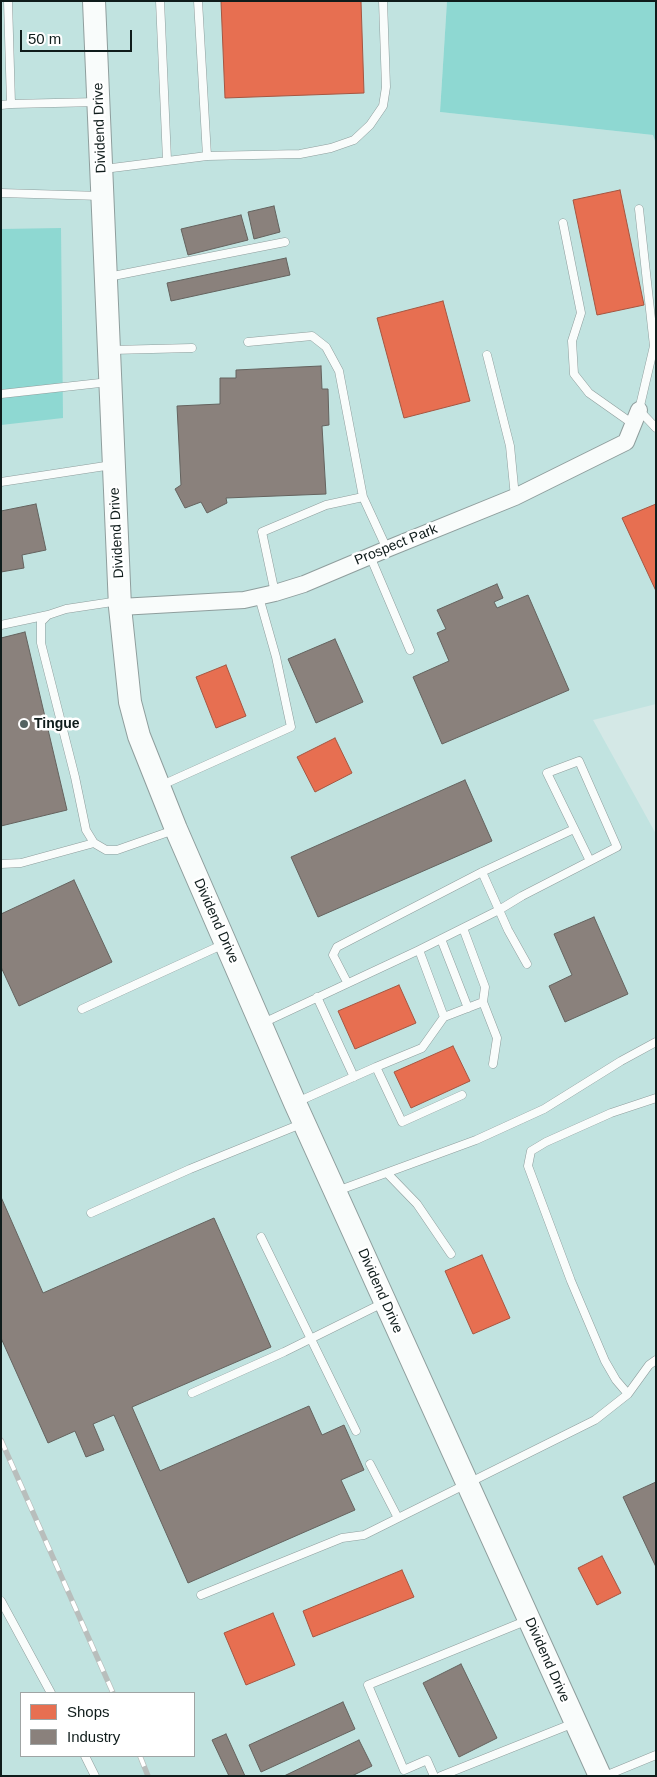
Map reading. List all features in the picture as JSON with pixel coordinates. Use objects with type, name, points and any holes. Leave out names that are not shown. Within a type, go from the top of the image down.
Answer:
[{"type":"street","name":"Dividend Drive","points":[[94,1],[100,102],[120,604],[130,702],[139,736],[176,829],[295,1103],[466,1484],[600,1776]]},
{"type":"street","name":"Prospect Park","points":[[120,604],[244,600],[304,584],[515,497],[626,442],[636,417]]},
{"type":"lane","points":[[8,1],[12,104]]},
{"type":"lane","points":[[160,1],[167,160]]},
{"type":"lane","points":[[198,1],[207,156]]},
{"type":"lane","points":[[102,169],[207,156],[300,154],[331,148],[354,140],[370,125],[383,106],[386,87],[383,1]]},
{"type":"lane","points":[[1,105],[100,102]]},
{"type":"lane","points":[[1,193],[103,196]]},
{"type":"lane","points":[[636,417],[654,346],[639,209]]},
{"type":"lane","points":[[563,223],[581,313],[572,342],[574,374],[589,393],[656,428]]},
{"type":"lane","points":[[106,277],[285,242]]},
{"type":"lane","points":[[248,342],[312,336],[326,347],[339,371],[363,497],[387,549]]},
{"type":"lane","points":[[110,350],[192,348]]},
{"type":"lane","points":[[487,355],[510,446],[515,497]]},
{"type":"lane","points":[[1,394],[111,382]]},
{"type":"lane","points":[[1,482],[114,465]]},
{"type":"lane","points":[[275,593],[262,532],[326,505],[363,497]]},
{"type":"lane","points":[[370,556],[410,650]]},
{"type":"lane","points":[[159,786],[291,727],[276,657],[259,597]]},
{"type":"lane","points":[[1,625],[48,615],[66,609],[120,604]]},
{"type":"lane","points":[[48,615],[41,622],[41,643],[75,777],[86,830],[94,843],[106,850],[117,850],[176,829]]},
{"type":"lane","points":[[261,1024],[347,982],[419,950],[617,847],[579,761],[547,773],[590,861]]},
{"type":"lane","points":[[347,982],[334,955],[337,947],[482,872],[574,829]]},
{"type":"lane","points":[[1,864],[22,863],[94,843]]},
{"type":"lane","points":[[482,872],[527,964]]},
{"type":"lane","points":[[463,928],[485,987],[482,1002],[497,1038],[493,1064]]},
{"type":"lane","points":[[441,939],[468,1008]]},
{"type":"lane","points":[[82,1009],[226,943]]},
{"type":"lane","points":[[419,950],[444,1017]]},
{"type":"lane","points":[[317,997],[354,1077]]},
{"type":"lane","points":[[295,1103],[422,1048],[444,1017],[482,1002]]},
{"type":"lane","points":[[336,1192],[476,1140],[544,1109],[656,1042]]},
{"type":"lane","points":[[376,1067],[402,1122],[462,1094]]},
{"type":"lane","points":[[628,1394],[616,1380],[605,1361],[571,1281],[528,1166],[531,1151],[546,1142],[612,1113],[656,1098]]},
{"type":"lane","points":[[92,1213],[190,1169],[305,1123]]},
{"type":"lane","points":[[387,1173],[417,1204],[450,1254]]},
{"type":"lane","points":[[261,1237],[356,1431]]},
{"type":"lane","points":[[192,1393],[311,1339],[385,1302]]},
{"type":"lane","points":[[201,1595],[342,1538],[364,1535],[595,1420],[628,1394],[649,1365],[656,1360]]},
{"type":"lane","points":[[370,1464],[398,1518]]},
{"type":"lane","points":[[1,1602],[50,1692]]},
{"type":"lane","points":[[434,1776],[428,1760],[404,1770],[368,1684],[530,1620]]},
{"type":"lane","points":[[441,1776],[575,1723]]},
{"type":"lane","points":[[605,1776],[656,1755]]},
{"type":"lane","points":[[86,1757],[95,1776]]},
{"type":"shaded area","points":[[1,1],[447,1],[440,112],[653,135],[656,144],[656,704],[593,720],[656,834],[656,1776],[1,1776]]},
{"type":"shaded area","points":[[447,1],[656,1],[656,144],[653,135],[440,112]]},
{"type":"shaded area","points":[[61,228],[63,418],[1,425],[1,229]]},
{"type":"building: Shops","points":[[221,1],[361,1],[364,93],[225,98]]},
{"type":"building: Shops","points":[[620,190],[644,305],[597,315],[573,200]]},
{"type":"building: Shops","points":[[443,301],[470,401],[404,418],[377,318]]},
{"type":"building: Shops","points":[[656,504],[656,591],[622,518]]},
{"type":"building: Shops","points":[[226,665],[246,716],[216,728],[196,677]]},
{"type":"building: Shops","points":[[335,738],[352,773],[315,792],[297,757]]},
{"type":"building: Shops","points":[[399,985],[416,1023],[355,1049],[338,1011]]},
{"type":"building: Shops","points":[[453,1046],[470,1081],[411,1108],[394,1072]]},
{"type":"building: Shops","points":[[482,1255],[510,1318],[473,1334],[445,1271]]},
{"type":"building: Shops","points":[[602,1556],[621,1593],[597,1605],[578,1568]]},
{"type":"building: Shops","points":[[402,1570],[414,1597],[313,1637],[303,1611]]},
{"type":"building: Shops","points":[[273,1613],[295,1665],[246,1685],[224,1633]]},
{"type":"building: Industry","points":[[274,206],[280,232],[254,239],[248,212]]},
{"type":"building: Industry","points":[[241,215],[248,240],[188,255],[181,229]]},
{"type":"building: Industry","points":[[286,258],[290,275],[171,301],[167,283]]},
{"type":"building: Industry","points":[[321,366],[322,389],[328,389],[329,425],[322,426],[326,494],[226,498],[227,503],[207,513],[201,502],[185,508],[175,489],[181,485],[177,406],[220,404],[220,378],[236,378],[236,370]]},
{"type":"building: Industry","points":[[36,504],[46,550],[22,555],[24,568],[1,572],[1,511]]},
{"type":"building: Industry","points":[[497,584],[503,598],[494,602],[497,608],[528,595],[569,690],[442,744],[413,677],[449,661],[437,633],[446,629],[437,610]]},
{"type":"building: Industry","name":"Tingue","points":[[25,632],[67,810],[1,826],[1,638]]},
{"type":"building: Industry","points":[[335,639],[363,702],[316,723],[288,659]]},
{"type":"building: Industry","points":[[465,780],[492,841],[318,917],[291,857]]},
{"type":"building: Industry","points":[[74,880],[112,962],[19,1006],[1,967],[1,914]]},
{"type":"building: Industry","points":[[594,917],[628,994],[565,1022],[549,986],[572,975],[554,934]]},
{"type":"building: Industry","points":[[1,1197],[43,1293],[214,1218],[271,1347],[132,1407],[160,1471],[309,1406],[322,1435],[344,1425],[364,1470],[341,1480],[355,1510],[188,1583],[114,1415],[93,1424],[104,1450],[86,1457],[75,1431],[48,1443],[1,1338]]},
{"type":"building: Industry","points":[[656,1482],[656,1567],[623,1497]]},
{"type":"building: Industry","points":[[461,1664],[497,1738],[459,1757],[423,1683]]},
{"type":"building: Industry","points":[[343,1702],[355,1729],[261,1772],[249,1745]]},
{"type":"building: Industry","points":[[226,1734],[245,1776],[229,1776],[212,1740]]},
{"type":"building: Industry","points":[[359,1740],[372,1766],[352,1776],[284,1776]]},
{"type":"railway","points":[[1,1440],[113,1692]]},
{"type":"railway","points":[[140,1757],[148,1776]]},
{"type":"place","name":"Tingue","points":[[24,724]]}]
